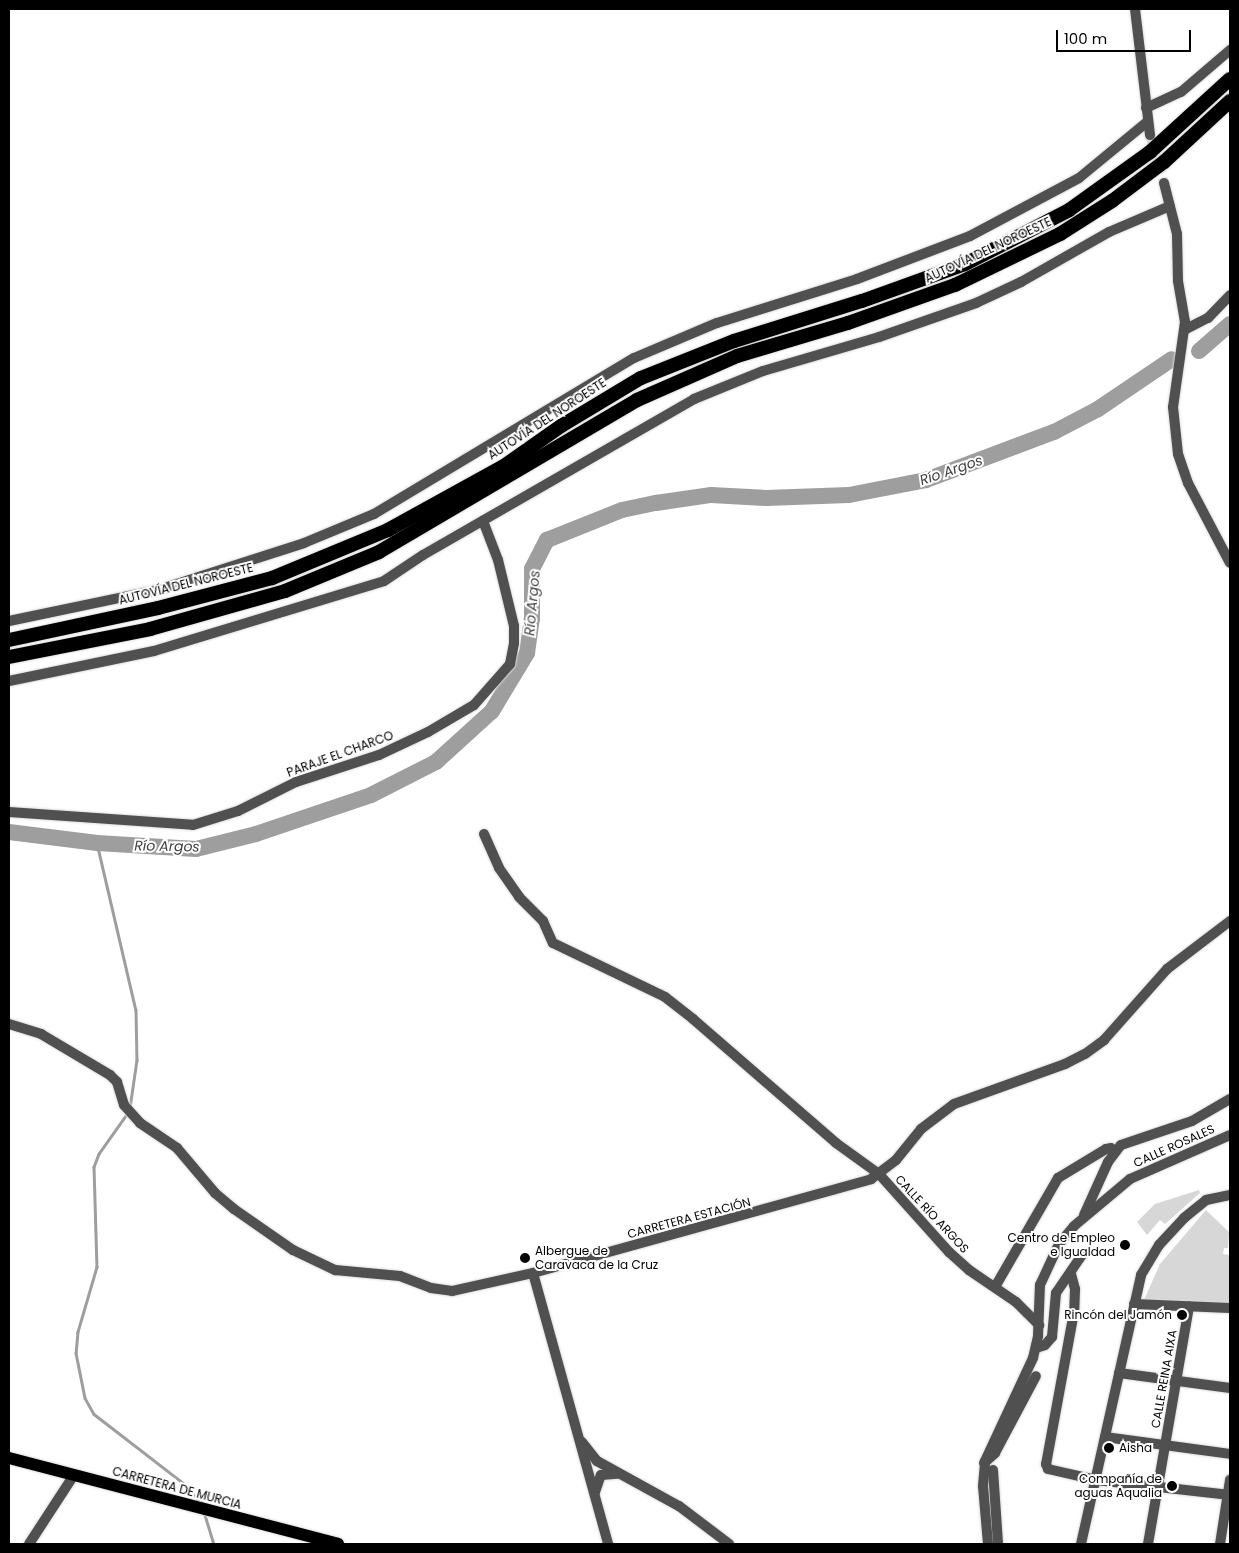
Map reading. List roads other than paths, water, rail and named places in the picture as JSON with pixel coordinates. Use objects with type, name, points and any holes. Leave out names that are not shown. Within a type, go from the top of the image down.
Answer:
[{"type":"highway","name":"AUTOVÍA DEL NOROESTE","points":[[9,640],[158,608],[272,578],[388,530],[504,466],[561,426],[641,378],[734,340],[862,301],[966,264],[1069,210],[1150,152],[1230,79]]},
{"type":"highway","name":"AUTOVÍA DEL NOROESTE","points":[[9,657],[150,629],[285,591],[378,552],[637,400],[737,356],[848,323],[955,284],[1060,234],[1112,201],[1164,162],[1230,101]]},
{"type":"main road","name":"CARRETERA DE MURCIA","points":[[9,1458],[338,1544]]},
{"type":"street","points":[[1135,9],[1150,135]]},
{"type":"street","points":[[1146,108],[1181,92],[1230,50]]},
{"type":"street","points":[[9,621],[158,590],[304,543],[374,514],[634,358],[717,323],[857,278],[970,236],[1079,178],[1147,122]]},
{"type":"street","points":[[1164,183],[1177,234],[1178,281],[1186,329],[1173,407],[1178,454],[1188,483],[1230,563]]},
{"type":"street","points":[[9,681],[154,651],[384,582],[423,555],[694,399],[763,371],[879,337],[976,303],[1021,282],[1109,232],[1170,206]]},
{"type":"street","points":[[1186,329],[1208,318],[1230,295]]},
{"type":"street","name":"PARAJE EL CHARCO","points":[[9,812],[193,825],[238,811],[296,782],[379,755],[428,732],[474,705],[510,664],[514,642],[514,626],[498,560],[483,521]]},
{"type":"street","name":"CALLE RÍO ARGOS","points":[[484,834],[498,868],[519,897],[543,922],[553,943],[665,997],[836,1143],[879,1174],[949,1252],[1016,1302],[1039,1325]]},
{"type":"street","name":"CARRETERA ESTACIÓN","points":[[9,1024],[41,1034],[110,1075],[118,1082],[129,1112],[177,1148],[215,1194],[248,1221],[315,1263],[335,1270],[400,1276],[432,1288],[452,1291],[533,1273],[837,1191],[879,1174],[896,1160],[921,1129],[954,1104],[1065,1064],[1085,1054],[1104,1040],[1167,969],[1230,921]]},
{"type":"street","points":[[988,1544],[984,1463],[1036,1348],[1042,1276],[1059,1244],[1083,1218],[1114,1153],[1129,1141],[1192,1122],[1230,1099]]},
{"type":"street","name":"CALLE ROSALES","points":[[1083,1218],[1117,1188],[1144,1171],[1230,1135]]},
{"type":"street","points":[[995,1287],[1058,1178],[1106,1149],[1113,1149],[1114,1153]]},
{"type":"street","points":[[1081,1544],[1141,1275],[1169,1233],[1206,1200],[1230,1195]]},
{"type":"street","points":[[1036,1348],[1045,1345],[1052,1336],[1056,1293],[1071,1274],[1082,1255]]},
{"type":"street","points":[[533,1273],[608,1544]]},
{"type":"street","points":[[1071,1274],[1075,1289],[1074,1312],[1046,1464],[1050,1470],[1096,1480],[1229,1495]]},
{"type":"street","points":[[1134,1304],[1230,1308]]},
{"type":"street","name":"CALLE REINA AIXA","points":[[1148,1544],[1189,1307]]},
{"type":"street","points":[[1119,1373],[1230,1388]]},
{"type":"street","points":[[984,1463],[995,1454],[1036,1376]]},
{"type":"street","points":[[578,1435],[598,1461],[679,1506],[728,1544]]},
{"type":"street","points":[[1105,1437],[1230,1454]]},
{"type":"street","points":[[993,1470],[998,1544]]},
{"type":"street","points":[[595,1498],[601,1474],[625,1476]]},
{"type":"street","points":[[29,1544],[74,1475]]},
{"type":"street","points":[[1220,1544],[1230,1480]]},
{"type":"waterway","name":"Río Argos","points":[[1199,351],[1230,324]]},
{"type":"waterway","name":"Río Argos","points":[[9,832],[97,843],[196,849],[256,834],[371,795],[436,762],[492,711],[527,653],[532,619],[532,569],[547,540],[622,510],[656,503],[711,495],[766,498],[849,495],[926,480],[1054,432],[1098,409],[1172,359]]},
{"type":"waterway","points":[[97,843],[136,1010],[137,1060],[130,1108]]},
{"type":"waterway","points":[[128,1113],[99,1154],[94,1167],[97,1267],[78,1332],[76,1353],[85,1398],[94,1414],[182,1482],[201,1502]]},
{"type":"waterway","points":[[205,1515],[214,1544]]},
{"type":"tunnel","points":[[1150,135],[1164,183]]},
{"type":"place","name":"Centro de Empleo e Igualdad","points":[[1125,1245]]},
{"type":"place","name":"Albergue de Caravaca de la Cruz","points":[[525,1258]]},
{"type":"place","name":"Rincón del Jamón","points":[[1182,1315]]},
{"type":"place","name":"Aisha","points":[[1109,1448]]},
{"type":"place","name":"Compañía de aguas Aqualia","points":[[1172,1486]]}]
